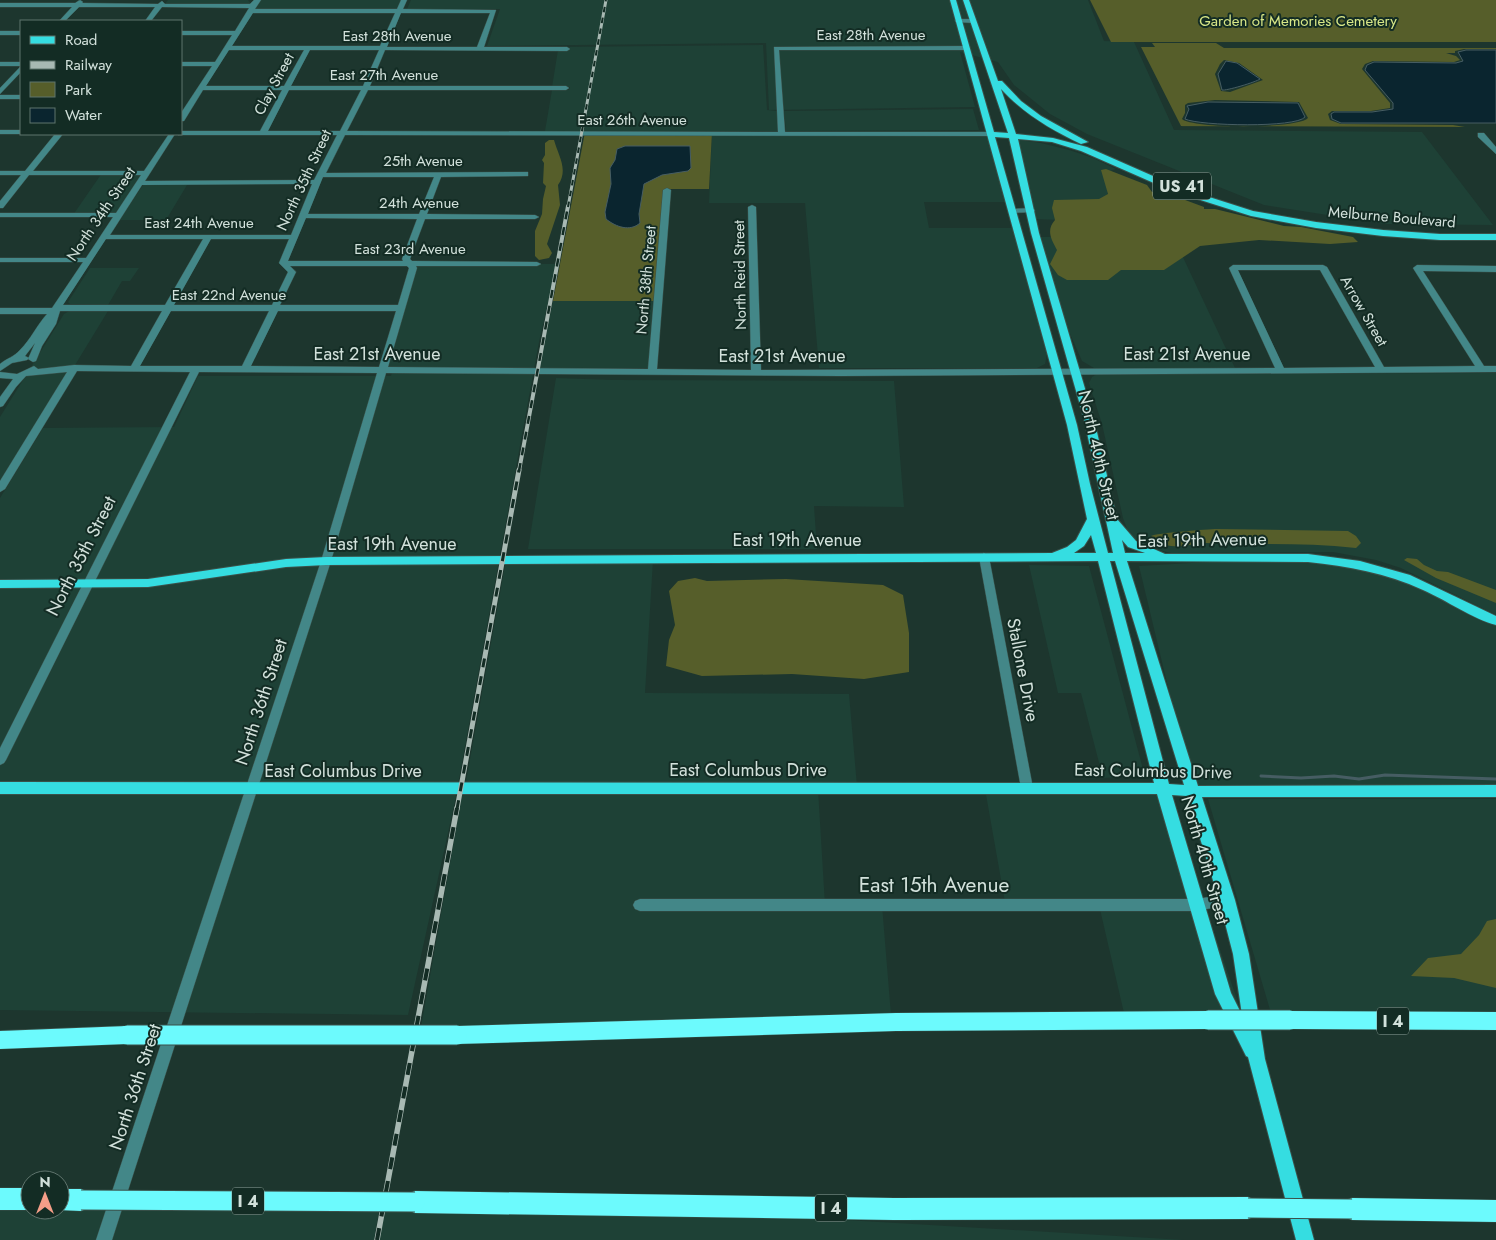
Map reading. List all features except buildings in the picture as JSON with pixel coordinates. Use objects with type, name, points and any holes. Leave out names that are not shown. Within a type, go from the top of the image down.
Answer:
[{"type":"highway","name":"I 4","points":[[0,1032],[128,1035],[457,1035],[896,1022],[1290,1020],[1496,1022]]},
{"type":"highway","points":[[0,1040],[128,1035]]},
{"type":"highway","points":[[0,1199],[20,1199]]},
{"type":"highway","name":"I 4","points":[[70,1200],[415,1202],[894,1209],[1248,1208],[1496,1211]]},
{"type":"main road","name":"North 40th Street","points":[[953,0],[1072,424],[1093,519],[1163,789],[1223,994],[1256,1059]]},
{"type":"main road","name":"North 40th Street","points":[[966,0],[995,79],[1012,133],[1054,300],[1089,419],[1120,558],[1227,900],[1241,954],[1256,1059],[1305,1240]]},
{"type":"main road","name":"Melburne Boulevard","points":[[995,79],[1016,103],[1028,113],[1082,142],[1202,193],[1287,218]]},
{"type":"main road","name":"Melburne Boulevard","points":[[990,134],[1012,133],[1068,144],[1197,197],[1251,212],[1338,228],[1391,234],[1496,237]]},
{"type":"main road","points":[[1012,133],[1053,134],[1082,142]]},
{"type":"main road","points":[[1037,300],[1054,300]]},
{"type":"main road","points":[[1110,518],[1132,544],[1172,558]]},
{"type":"main road","points":[[1049,558],[1066,553],[1082,543],[1093,519]]},
{"type":"main road","name":"East 19th Avenue","points":[[0,584],[86,585],[148,583],[286,563],[326,561],[984,557],[1308,558],[1351,562],[1391,571],[1412,579],[1496,621]]},
{"type":"main road","name":"East Columbus Drive","points":[[0,788],[251,790],[1027,788],[1496,791]]},
{"type":"street","points":[[63,20],[82,0]]},
{"type":"street","points":[[149,20],[165,0]]},
{"type":"street","name":"North 35th Street","points":[[283,263],[404,0]]},
{"type":"street","points":[[1,2],[76,6],[254,4],[400,11],[494,11],[480,48]]},
{"type":"street","points":[[182,118],[228,48],[254,4]]},
{"type":"street","points":[[958,21],[973,21]]},
{"type":"street","points":[[182,33],[237,33]]},
{"type":"street","points":[[0,34],[20,34]]},
{"type":"street","name":"East 28th Avenue","points":[[228,48],[567,49]]},
{"type":"street","name":"Clay Street","points":[[263,133],[308,48]]},
{"type":"street","name":"East 28th Avenue","points":[[782,134],[776,48],[966,48]]},
{"type":"street","points":[[0,64],[20,64]]},
{"type":"street","points":[[182,64],[216,64]]},
{"type":"street","points":[[0,92],[20,69]]},
{"type":"street","name":"East 27th Avenue","points":[[201,88],[566,88]]},
{"type":"street","points":[[0,96],[20,97]]},
{"type":"street","points":[[187,97],[195,98]]},
{"type":"street","points":[[0,132],[20,132]]},
{"type":"street","name":"East 26th Avenue","points":[[182,133],[990,134]]},
{"type":"street","points":[[1481,134],[1496,152]]},
{"type":"street","points":[[0,206],[58,135]]},
{"type":"street","name":"North 34th Street","points":[[17,358],[26,350],[45,320],[56,309],[171,135]]},
{"type":"street","points":[[0,173],[147,173]]},
{"type":"street","name":"25th Avenue","points":[[141,183],[525,174]]},
{"type":"street","name":"North 36th Street","points":[[104,1240],[326,561],[413,268],[406,259],[438,175]]},
{"type":"street","name":"North 38th Street","points":[[652,372],[667,190]]},
{"type":"street","name":"North Reid Street","points":[[752,207],[756,372]]},
{"type":"street","points":[[1013,211],[1031,210]]},
{"type":"street","name":"East 24th Avenue","points":[[0,215],[118,215]]},
{"type":"street","name":"24th Avenue","points":[[304,216],[535,217]]},
{"type":"street","name":"East 24th Avenue","points":[[104,237],[295,237]]},
{"type":"street","points":[[134,369],[208,237]]},
{"type":"street","points":[[0,260],[89,260]]},
{"type":"street","points":[[245,370],[292,272],[283,263]]},
{"type":"street","name":"East 23rd Avenue","points":[[283,263],[537,264]]},
{"type":"street","name":"Arrow Street","points":[[1281,370],[1233,268],[1323,267],[1381,369]]},
{"type":"street","points":[[1481,369],[1416,268],[1496,269]]},
{"type":"street","name":"East 22nd Avenue","points":[[0,311],[168,308],[401,308]]},
{"type":"street","name":"North 34th Street","points":[[26,374],[34,362],[35,351],[55,319],[56,309]]},
{"type":"street","points":[[1,371],[17,358]]},
{"type":"street","name":"East 21st Avenue","points":[[17,358],[71,369]]},
{"type":"street","points":[[0,489],[71,369]]},
{"type":"street","name":"East 21st Avenue","points":[[1,371],[13,377],[71,369],[1058,372],[1496,369]]},
{"type":"street","name":"North 35th Street","points":[[0,760],[195,370]]},
{"type":"street","points":[[0,404],[12,384],[26,374]]},
{"type":"street","name":"Stallone Drive","points":[[984,557],[1027,788]]},
{"type":"street","name":"East 15th Avenue","points":[[640,905],[1197,905],[1227,900]]},
{"type":"shaded area","points":[[168,0],[248,0],[251,4],[164,5]]},
{"type":"shaded area","points":[[261,0],[402,0],[398,9],[255,10]]},
{"type":"shaded area","points":[[411,0],[1088,0],[1104,41],[1134,42],[1174,130],[1422,132],[1493,225],[1385,224],[1264,205],[1087,134],[1050,114],[1014,85],[998,62],[960,52],[975,107],[769,110],[766,43],[487,46],[500,9],[407,9]]},
{"type":"shaded area","points":[[763,45],[767,110],[777,111],[779,131],[545,131],[552,90],[569,90],[570,87],[552,87],[558,50],[569,50],[570,48],[559,47]]},
{"type":"shaded area","points":[[973,109],[979,130],[786,131],[784,111]]},
{"type":"shaded area","points":[[988,131],[1010,202],[924,202],[929,228],[1016,228],[1035,296],[1047,354],[1045,364],[1037,368],[819,368],[805,203],[709,203],[712,132]]},
{"type":"shaded area","points":[[1013,139],[1069,150],[1093,158],[1116,169],[1107,172],[1108,204],[1064,220],[1031,219]]},
{"type":"shaded area","points":[[102,173],[144,173],[117,215],[73,215]]},
{"type":"shaded area","points":[[143,185],[187,185],[166,220],[119,220]]},
{"type":"shaded area","points":[[1173,236],[1235,368],[1094,368],[1082,361],[1056,302],[1038,237]]},
{"type":"shaded area","points":[[417,264],[557,264],[539,342],[455,801],[408,1015],[0,1010],[0,498],[43,428],[174,427],[198,376],[391,376],[393,368],[387,368]]},
{"type":"shaded area","points":[[90,268],[139,268],[130,281],[122,281],[108,305],[70,304],[68,302]]},
{"type":"shaded area","points":[[553,301],[656,301],[651,368],[539,369]]},
{"type":"shaded area","points":[[71,310],[108,311],[0,488],[0,417],[64,314]]},
{"type":"shaded area","points":[[1496,373],[1496,615],[1401,568],[1376,560],[1333,552],[1171,553],[1147,547],[1130,537],[1123,518],[1102,424],[1089,383],[1092,377],[1097,374]]},
{"type":"shaded area","points":[[556,378],[894,381],[904,507],[814,506],[817,549],[528,549]]},
{"type":"shaded area","points":[[506,560],[653,560],[645,693],[849,694],[857,786],[465,787]]},
{"type":"shaded area","points":[[1226,561],[1324,562],[1366,569],[1411,584],[1496,626],[1496,786],[1192,787],[1139,566]]},
{"type":"shaded area","points":[[1029,565],[1089,566],[1144,773],[1140,776],[1103,778],[1081,693],[1058,693]]},
{"type":"shaded area","points":[[818,789],[825,905],[882,905],[892,1027],[421,1027],[463,790]]},
{"type":"shaded area","points":[[985,789],[1166,791],[1245,1023],[1127,1026],[1099,905],[1005,902]]},
{"type":"shaded area","points":[[1208,799],[1496,799],[1496,1019],[1273,1020]]},
{"type":"shaded area","points":[[0,1199],[20,1206],[20,1220],[70,1220],[70,1208],[115,1200],[101,1240],[0,1240]]},
{"type":"shaded area","points":[[120,1202],[380,1206],[374,1240],[108,1240]]},
{"type":"shaded area","points":[[383,1207],[795,1217],[1184,1240],[377,1240]]},
{"type":"green space","name":"Garden of Memories Cemetery","points":[[1090,0],[1496,0],[1496,42],[1111,42]]},
{"type":"green space","points":[[1152,43],[1216,43],[1224,48],[1496,49],[1464,49],[1455,51],[1455,53],[1446,53],[1456,56],[1460,60],[1454,62],[1373,61],[1365,64],[1362,69],[1390,103],[1390,108],[1371,111],[1332,111],[1328,114],[1330,120],[1341,124],[1453,125],[1465,127],[1250,126],[1286,124],[1300,122],[1308,118],[1299,102],[1215,100],[1188,103],[1185,105],[1185,113],[1182,119],[1205,125],[1224,126],[1181,126],[1141,47],[1155,47]],"holes":[[[1224,60],[1239,63],[1263,80],[1230,92],[1221,91],[1215,74],[1220,64]]]},
{"type":"green space","points":[[585,132],[712,132],[709,189],[667,189],[656,301],[553,301]]},
{"type":"green space","points":[[549,140],[554,140],[563,168],[563,174],[558,185],[560,205],[547,244],[552,253],[549,258],[539,260],[535,256],[535,231],[542,214],[546,186],[543,183],[544,163],[542,160],[545,155],[545,143]]},
{"type":"green space","points":[[1106,169],[1147,185],[1152,192],[1162,192],[1161,195],[1177,197],[1204,207],[1204,209],[1215,209],[1284,226],[1301,227],[1353,237],[1358,242],[1330,244],[1259,240],[1200,246],[1164,270],[1121,270],[1108,280],[1067,280],[1058,275],[1050,264],[1057,250],[1050,231],[1055,220],[1052,208],[1054,200],[1099,199],[1108,194],[1101,170]]},
{"type":"green space","points":[[1217,529],[1348,531],[1356,536],[1361,543],[1356,548],[1300,544],[1206,543],[1168,546],[1158,542],[1151,536],[1172,532]]},
{"type":"green space","points":[[1407,558],[1417,559],[1424,565],[1437,571],[1448,572],[1496,590],[1496,603],[1436,578],[1404,560]]},
{"type":"green space","points":[[695,578],[707,581],[786,579],[883,585],[903,595],[909,633],[909,672],[864,679],[792,674],[702,676],[666,666],[669,640],[675,625],[669,591],[678,581]]},
{"type":"green space","points":[[1496,919],[1496,988],[1454,978],[1411,976],[1428,958],[1461,954],[1479,935],[1487,921]]},
{"type":"water","points":[[1466,50],[1496,50],[1496,123],[1341,123],[1332,119],[1331,114],[1334,112],[1372,112],[1393,109],[1393,103],[1365,70],[1367,65],[1374,62],[1456,63],[1463,61],[1458,52]]},
{"type":"water","points":[[1226,61],[1237,63],[1260,79],[1222,90],[1218,74]]},
{"type":"water","points":[[1208,102],[1298,103],[1305,117],[1298,121],[1285,123],[1247,125],[1209,123],[1185,119],[1189,109],[1187,106]]},
{"type":"water","points":[[625,146],[690,146],[691,168],[688,171],[662,175],[644,184],[639,214],[640,223],[627,228],[610,222],[606,219],[605,212],[611,184],[610,168],[615,160],[617,149]]},
{"type":"waterway","points":[[1261,776],[1301,778],[1334,776],[1359,779],[1385,775],[1496,779]]},
{"type":"railway","points":[[568,207],[606,0]]},
{"type":"railway","points":[[519,471],[568,206]]},
{"type":"railway","points":[[457,809],[519,470]]},
{"type":"railway","points":[[377,1240],[457,808]]}]
